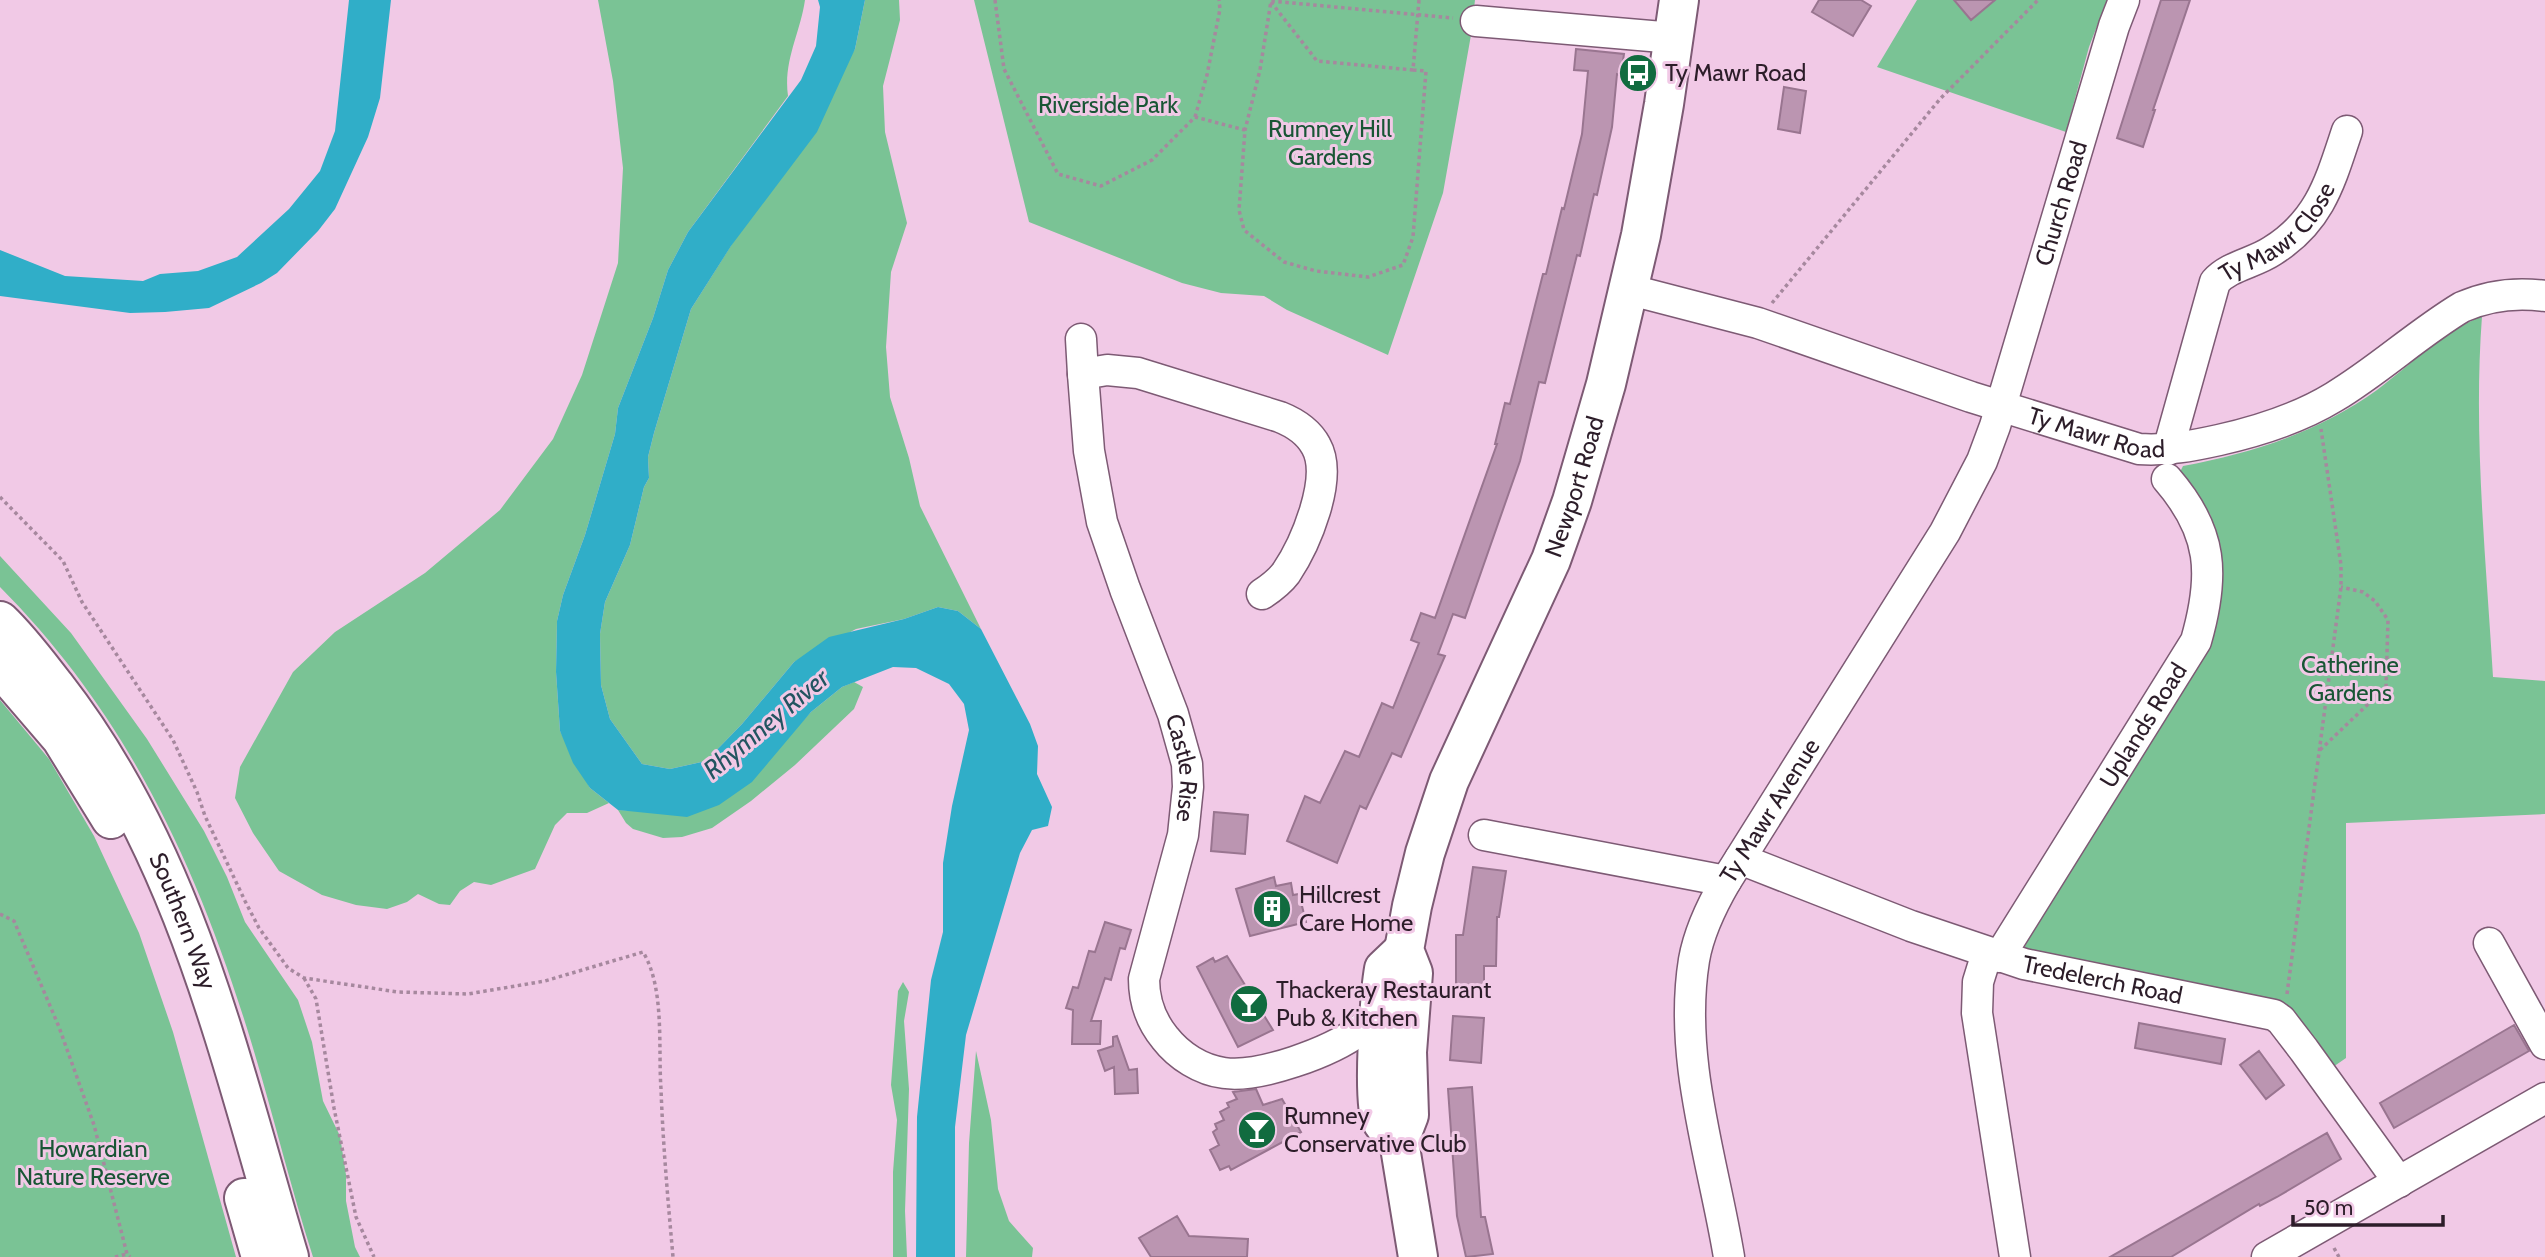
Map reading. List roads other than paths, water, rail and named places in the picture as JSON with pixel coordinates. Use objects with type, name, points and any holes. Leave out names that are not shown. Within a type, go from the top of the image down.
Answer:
[{"type":"main road","name":"Newport Road","points":[[1399,1141],[1409,1115],[1407,1052],[1413,973],[1404,950],[1418,878],[1450,781],[1551,560],[1572,501],[1606,384],[1652,176],[1679,0]]},
{"type":"main road","name":"Southern Way","points":[[0,621],[70,706],[100,749],[141,821],[163,867],[193,940],[211,994],[289,1257]]},
{"type":"main road","name":"Southern Way","points":[[0,667],[61,738],[113,823],[137,872],[174,964],[197,1035],[261,1257]]},
{"type":"main road","name":"Newport Road","points":[[1404,950],[1384,969],[1379,1010],[1378,1082],[1380,1118],[1399,1141],[1418,1257]]},
{"type":"street","name":"Church Road","points":[[2001,406],[2124,0]]},
{"type":"street","points":[[1476,20],[1674,38]]},
{"type":"street","name":"Ty Mawr Close","points":[[2168,450],[2173,424],[2215,282],[2222,274],[2271,252],[2288,240],[2305,222],[2328,190],[2347,131]]},
{"type":"street","name":"Ty Mawr Road","points":[[1627,289],[1758,323],[2001,406],[2139,449],[2168,450],[2241,435],[2318,406],[2357,382],[2462,307],[2509,294],[2545,296]]},
{"type":"street","name":"Castle Rise","points":[[1081,339],[1089,451],[1102,522],[1173,715],[1187,764],[1188,787],[1183,835],[1144,979],[1144,995],[1149,1011],[1162,1035],[1180,1054],[1222,1073],[1265,1070],[1320,1052],[1360,1030],[1379,1010]]},
{"type":"street","points":[[1083,374],[1107,370],[1138,373],[1280,417],[1296,424],[1309,436],[1317,448],[1323,467],[1318,498],[1300,550],[1285,575],[1262,594]]},
{"type":"street","name":"Ty Mawr Avenue","points":[[1729,1257],[1697,1093],[1691,994],[1700,937],[1707,916],[1733,870],[1945,532],[1982,461],[2001,406]]},
{"type":"street","name":"Uplands Road","points":[[2015,1257],[1977,1013],[1978,982],[2196,641],[2206,598],[2205,544],[2190,508],[2166,479]]},
{"type":"street","name":"Tredelerch Road","points":[[1484,835],[1733,870],[2024,964],[2261,1011],[2281,1020],[2399,1182]]},
{"type":"street","points":[[2489,943],[2545,1044]]},
{"type":"street","points":[[1320,1052],[1352,1058],[1378,1082]]},
{"type":"street","points":[[2267,1257],[2545,1098]]},
{"type":"water","points":[[349,0],[391,0],[380,98],[368,137],[335,209],[318,231],[277,273],[209,308],[165,312],[130,313],[0,296],[0,250],[65,276],[143,281],[160,274],[198,271],[237,257],[289,209],[320,171],[335,131]]},
{"type":"water","name":"Rhymney River","points":[[818,0],[865,0],[855,49],[817,132],[731,246],[691,309],[654,433],[648,457],[649,478],[644,487],[630,545],[605,602],[600,634],[601,685],[610,719],[642,764],[670,769],[706,761],[742,724],[794,662],[829,637],[904,619],[938,607],[958,611],[981,629],[1030,724],[1038,746],[1037,774],[1052,807],[1048,826],[1032,830],[1020,853],[966,1035],[955,1127],[955,1257],[916,1257],[917,1117],[931,980],[943,932],[943,863],[952,806],[969,730],[964,704],[949,684],[916,668],[893,667],[842,687],[811,712],[752,782],[719,805],[687,817],[618,810],[590,788],[573,763],[560,731],[556,672],[557,621],[615,434],[618,408],[653,318],[668,270],[688,232],[801,80],[816,46],[820,7]]},
{"type":"place","name":"Ty Mawr Road","points":[[1638,73]]},
{"type":"place","name":"Hillcrest Care Home","points":[[1272,909]]},
{"type":"place","name":"Thackeray Restaurant Pub & Kitchen","points":[[1249,1004]]},
{"type":"place","name":"Rumney Conservative Club","points":[[1257,1130]]},
{"type":"park label","name":"Riverside Park","points":[[1108,105]]},
{"type":"park label","name":"Rumney Hill Gardens","points":[[1330,143]]},
{"type":"park label","name":"Catherine Gardens","points":[[2350,679]]},
{"type":"park label","name":"Howardian Nature Reserve","points":[[93,1163]]}]
